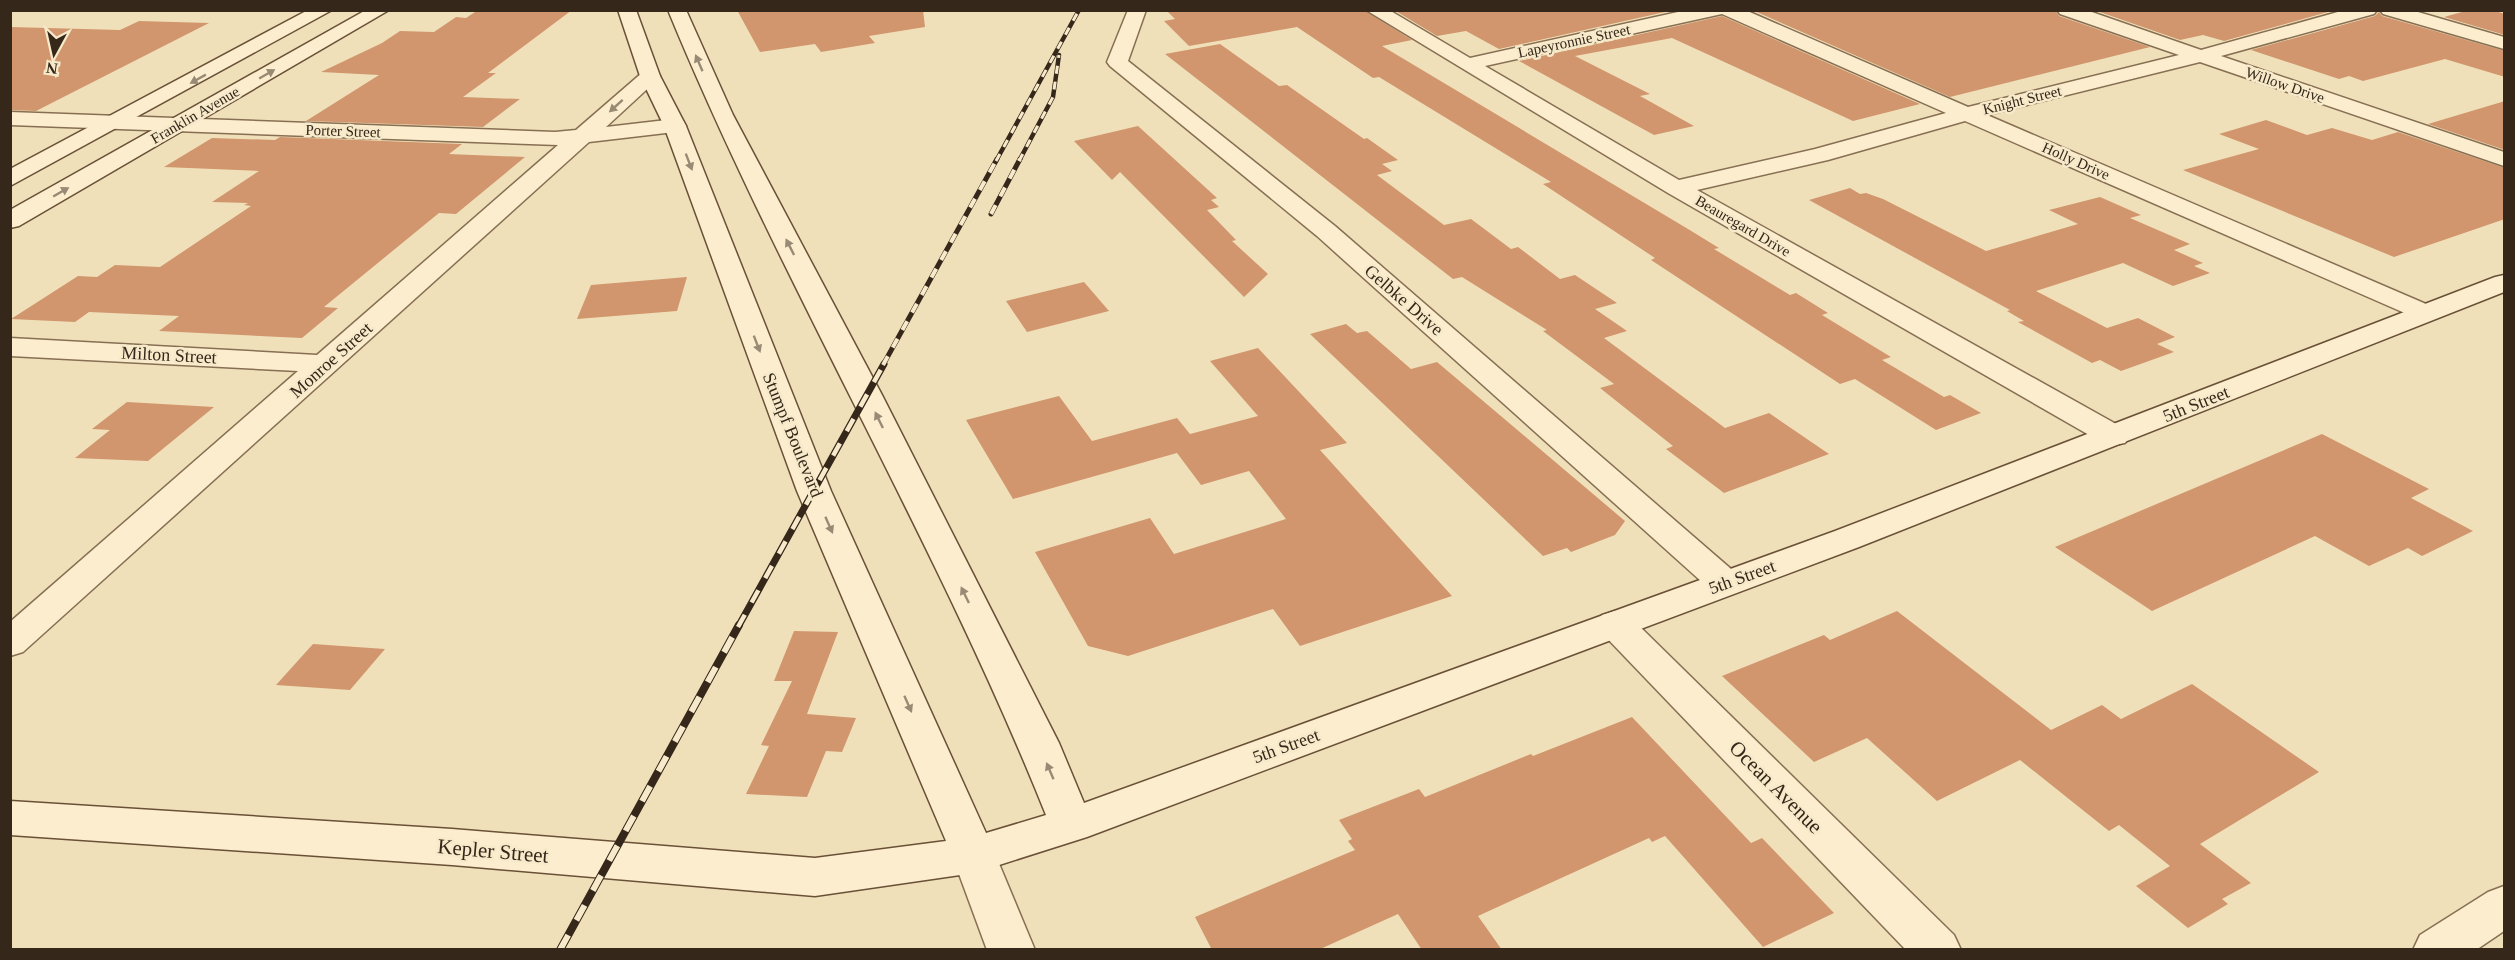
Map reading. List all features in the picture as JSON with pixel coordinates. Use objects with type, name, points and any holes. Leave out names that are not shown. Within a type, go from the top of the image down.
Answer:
[{"type":"street","name":"Franklin Avenue","points":[[10,179],[323,10]]},
{"type":"street","name":"Franklin Avenue","points":[[10,221],[380,10]]},
{"type":"street","name":"Stumpf Boulevard","points":[[627,10],[650,76],[675,126],[814,490],[974,855],[1011,950]]},
{"type":"street","points":[[677,10],[722,115],[867,395],[1038,743],[1072,825]]},
{"type":"street","name":"Gelbke Drive","points":[[1137,10],[1117,62],[1326,231],[1725,583]]},
{"type":"street","name":"Beauregard Drive","points":[[1375,10],[1676,188],[2114,436]]},
{"type":"street","name":"Lapeyronnie Street","points":[[1469,64],[1715,10]]},
{"type":"street","name":"Holly Drive","points":[[1728,10],[2423,314]]},
{"type":"street","name":"Willow Drive","points":[[2066,10],[2505,159]]},
{"type":"street","name":"Knight Street","points":[[1676,188],[1820,155],[1966,114],[2200,56],[2368,10]]},
{"type":"street","points":[[2389,10],[2505,43]]},
{"type":"street","name":"Monroe Street","points":[[10,643],[650,76]]},
{"type":"street","name":"Porter Street","points":[[10,118],[555,139],[675,126]]},
{"type":"street","name":"5th Street","points":[[974,855],[1072,825],[1725,583],[2114,436],[2505,283]]},
{"type":"street","name":"Milton Street","points":[[10,346],[327,364]]},
{"type":"street","name":"Ocean Avenue","points":[[1615,624],[1937,950]]},
{"type":"street","name":"Kepler Street","points":[[10,818],[452,847],[815,877],[974,855]]},
{"type":"street","points":[[2437,950],[2505,906]]},
{"type":"building","points":[[478,10],[572,10],[488,73],[496,73],[463,97],[520,99],[483,127],[306,121],[379,75],[321,72],[382,43],[400,31],[434,32],[456,17],[466,18]]},
{"type":"building","points":[[737,10],[923,10],[925,27],[869,36],[875,43],[821,52],[815,44],[760,52]]},
{"type":"building","points":[[1166,10],[1364,10],[1412,40],[1382,46],[1688,229],[1719,248],[1714,249],[1790,295],[1796,293],[1828,313],[1822,315],[1891,357],[1882,360],[1944,397],[1950,395],[1981,413],[1936,430],[1855,379],[1840,384],[1651,260],[1655,258],[1543,184],[1551,182],[1379,77],[1373,78],[1297,27],[1189,46],[1164,21],[1175,19]]},
{"type":"building","points":[[1394,10],[1674,10],[1499,49],[1466,31],[1437,36]]},
{"type":"building","points":[[1752,10],[2055,10],[2059,16],[2150,47],[1950,97]]},
{"type":"building","points":[[2094,10],[2335,10],[2224,41],[2203,35],[2180,40]]},
{"type":"building","points":[[2469,10],[2492,10],[2505,14],[2505,35],[2444,17]]},
{"type":"building","points":[[2379,12],[2382,16],[2505,51],[2505,77],[2445,59],[2363,81],[2349,76],[2339,79],[2251,50],[2375,16]]},
{"type":"building","points":[[1722,16],[1920,104],[1853,121],[1672,38],[1575,56],[1650,94],[1640,96],[1694,126],[1654,135],[1519,61]]},
{"type":"building","points":[[139,21],[209,23],[36,111],[10,110],[10,27],[120,30]]},
{"type":"building","points":[[1220,44],[1279,86],[1287,85],[1398,160],[1382,164],[1392,171],[1377,175],[1444,225],[1471,219],[1511,249],[1518,247],[1560,279],[1575,275],[1617,303],[1595,309],[1627,331],[1604,338],[1725,428],[1769,413],[1829,454],[1724,493],[1666,449],[1673,446],[1600,388],[1614,384],[1543,331],[1547,330],[1462,277],[1453,279],[1165,54]]},
{"type":"building","points":[[2505,101],[2505,150],[2428,124]]},
{"type":"building","points":[[2266,120],[2307,135],[2332,128],[2372,140],[2398,132],[2505,168],[2505,219],[2394,257],[2183,170],[2259,149],[2219,134]]},
{"type":"building","points":[[1138,126],[1217,198],[1211,200],[1219,207],[1207,210],[1236,240],[1232,241],[1268,274],[1244,297],[1120,172],[1112,180],[1074,141]]},
{"type":"building","points":[[280,137],[462,144],[449,154],[525,157],[456,214],[439,213],[324,307],[338,308],[302,338],[159,331],[179,316],[89,312],[75,322],[11,319],[78,276],[97,277],[115,265],[160,267],[251,206],[244,205],[248,203],[212,202],[259,171],[164,167],[212,138],[275,140]]},
{"type":"building","points":[[1850,188],[1860,194],[1866,193],[1883,199],[1986,251],[2078,224],[2049,210],[2100,197],[2141,215],[2130,218],[2190,244],[2174,250],[2203,263],[2194,266],[2210,273],[2173,286],[2123,263],[2036,291],[2107,328],[2138,318],[2175,337],[2157,344],[2174,352],[2121,371],[2100,360],[2092,363],[2018,322],[2024,321],[2007,311],[2010,310],[1809,200]]},
{"type":"building","points":[[687,277],[677,311],[577,319],[591,285]]},
{"type":"building","points":[[1084,282],[1109,311],[1027,332],[1006,301]]},
{"type":"building","points":[[1346,324],[1357,333],[1367,331],[1411,369],[1437,362],[1625,521],[1615,535],[1571,552],[1567,548],[1543,556],[1310,334]]},
{"type":"building","points":[[1258,348],[1347,443],[1320,450],[1452,596],[1300,646],[1273,609],[1128,656],[1088,646],[1035,552],[1150,518],[1174,554],[1286,519],[1249,471],[1201,485],[1177,453],[1013,499],[966,420],[1059,396],[1092,441],[1177,418],[1190,434],[1258,416],[1210,361]]},
{"type":"building","points":[[127,402],[214,407],[148,461],[75,458],[110,430],[92,429]]},
{"type":"building","points":[[2322,434],[2429,489],[2411,498],[2473,531],[2422,556],[2408,548],[2369,566],[2315,536],[2152,611],[2055,547]]},
{"type":"building","points":[[1897,611],[2051,730],[2102,705],[2121,719],[2192,684],[2319,772],[2200,844],[2251,883],[2222,899],[2228,904],[2188,928],[2136,886],[2170,866],[2119,825],[2109,831],[2020,760],[1937,801],[1867,738],[1814,762],[1722,676],[1824,635],[1830,640]]},
{"type":"building","points":[[794,631],[838,632],[807,714],[856,718],[842,752],[826,751],[807,797],[746,794],[769,746],[761,745],[792,681],[774,681]]},
{"type":"building","points":[[313,644],[385,649],[350,690],[276,685]]},
{"type":"building","points":[[1632,717],[1751,843],[1762,838],[1834,913],[1763,947],[1665,836],[1652,842],[1649,838],[1478,916],[1502,950],[1422,950],[1398,914],[1318,950],[1212,950],[1195,917],[1355,850],[1348,841],[1352,839],[1339,820],[1419,789],[1425,797],[1531,754],[1533,756]]},
{"type":"railway","points":[[996,161],[1079,10]]},
{"type":"railway","points":[[1019,161],[1053,97],[1059,55]]},
{"type":"railway","points":[[883,365],[997,159]]},
{"type":"railway","points":[[991,214],[1020,159]]},
{"type":"railway","points":[[738,627],[884,364]]},
{"type":"railway","points":[[560,950],[739,625]]}]
